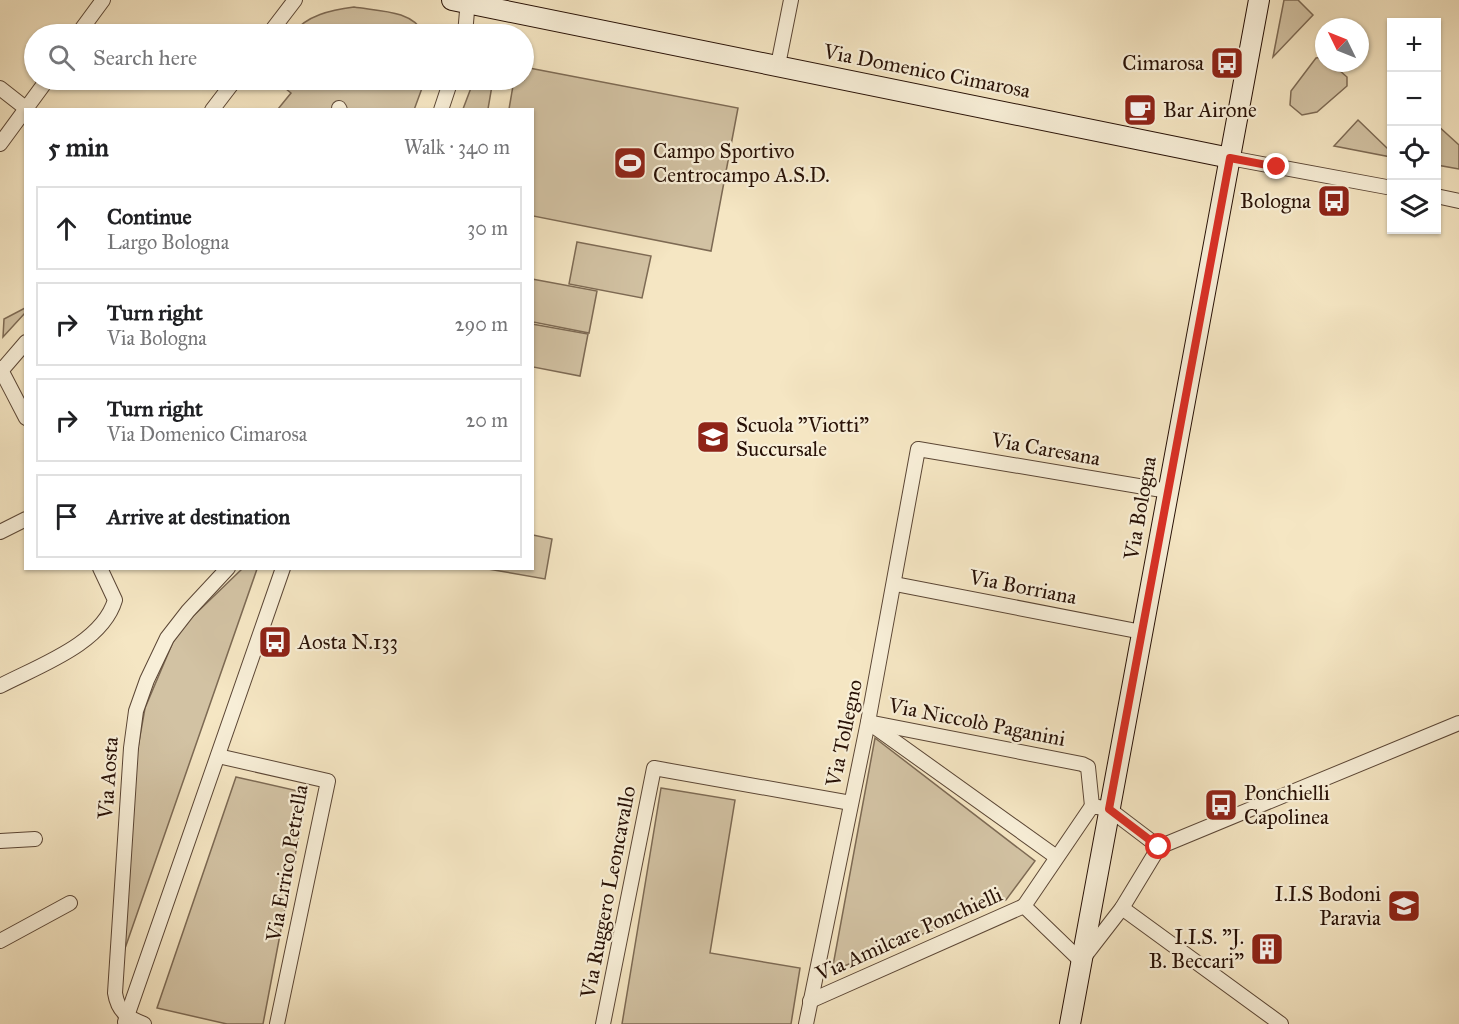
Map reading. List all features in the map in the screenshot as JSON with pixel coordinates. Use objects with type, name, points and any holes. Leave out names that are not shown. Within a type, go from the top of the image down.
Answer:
[{"type":"main road","name":"Via Bologna","points":[[1070,1024],[1081,961],[1100,807],[1142,632],[1259,0]]},
{"type":"main road","name":"Via Domenico Cimarosa","points":[[463,1],[1230,158]]},
{"type":"street","points":[[85,24],[103,0]]},
{"type":"street","points":[[276,24],[295,0]]},
{"type":"street","points":[[778,65],[790,0]]},
{"type":"street","points":[[463,1],[464,24]]},
{"type":"street","points":[[0,88],[26,108]]},
{"type":"street","points":[[28,108],[40,90]]},
{"type":"street","points":[[214,108],[227,90]]},
{"type":"street","points":[[442,108],[448,90]]},
{"type":"street","points":[[0,144],[24,113]]},
{"type":"street","name":"Via Domenico Cimarosa","points":[[1230,158],[1387,187]]},
{"type":"street","points":[[1441,197],[1459,201]]},
{"type":"street","points":[[24,344],[1,369],[24,414]]},
{"type":"street","name":"Via Caresana","points":[[918,449],[1168,491]]},
{"type":"street","name":"Via Tollegno","points":[[806,1024],[896,584],[918,449]]},
{"type":"street","points":[[0,532],[24,520]]},
{"type":"street","points":[[0,686],[86,640],[102,624],[112,612],[115,600],[101,570]]},
{"type":"street","name":"Via Aosta","points":[[126,1021],[117,1001],[115,981],[130,757],[136,711],[147,680],[167,638],[188,611],[226,570]]},
{"type":"street","points":[[144,1024],[126,1021],[282,570]]},
{"type":"street","name":"Via Borriana","points":[[896,584],[1142,632]]},
{"type":"street","name":"Via Niccolò Paganini","points":[[868,722],[1082,764],[1088,767],[1100,807]]},
{"type":"street","name":"Via Niccolò Paganini","points":[[868,722],[1055,856]]},
{"type":"street","points":[[1159,847],[1100,807],[1055,856],[1024,906],[1081,961],[1122,908],[1159,847],[1459,723]]},
{"type":"street","name":"Via Errico Petrella","points":[[218,756],[328,781],[278,1024]]},
{"type":"street","name":"Via Ruggero Leoncavallo","points":[[603,1024],[654,768],[851,803]]},
{"type":"street","points":[[0,841],[35,839]]},
{"type":"street","points":[[0,940],[70,903]]},
{"type":"street","name":"Via Amilcare Ponchielli","points":[[810,1001],[1024,906]]},
{"type":"street","points":[[1122,908],[1281,1024]]},
{"type":"shaded area","points":[[1284,0],[1298,0],[1313,15],[1273,57]]},
{"type":"shaded area","points":[[354,7],[384,11],[403,16],[417,24],[303,24],[328,12]]},
{"type":"shaded area","points":[[1315,59],[1315,72],[1341,72],[1347,77],[1347,86],[1317,112],[1302,115],[1290,105],[1291,91]]},
{"type":"shaded area","name":"Campo Sportivo Centrocampo A.S.D.","points":[[534,69],[738,108],[711,251],[534,216],[534,108],[509,108],[512,90],[534,90]]},
{"type":"shaded area","points":[[287,90],[421,90],[415,108],[279,108],[291,93]]},
{"type":"shaded area","points":[[470,90],[491,90],[488,108],[463,108]]},
{"type":"shaded area","points":[[1358,120],[1387,148],[1387,156],[1334,146]]},
{"type":"shaded area","points":[[1441,129],[1459,145],[1459,169],[1441,166]]},
{"type":"shaded area","points":[[577,242],[651,256],[642,298],[569,284]]},
{"type":"shaded area","points":[[534,279],[597,291],[589,333],[534,322]]},
{"type":"shaded area","points":[[24,309],[24,314],[3,337],[4,319]]},
{"type":"shaded area","points":[[534,324],[588,334],[580,376],[534,367]]},
{"type":"shaded area","points":[[534,535],[552,539],[545,579],[494,570],[534,570]]},
{"type":"shaded area","points":[[241,570],[257,570],[122,957],[137,753],[145,708],[173,642],[188,621]]},
{"type":"shaded area","points":[[875,738],[1035,861],[1006,900],[832,971]]},
{"type":"shaded area","points":[[236,777],[307,793],[263,1024],[227,1024],[157,1008]]},
{"type":"shaded area","points":[[661,788],[735,800],[710,953],[800,968],[791,1024],[622,1024]]},
{"type":"place","name":"Cimarosa","points":[[1227,63]]},
{"type":"place","name":"Bar Airone","points":[[1140,110]]},
{"type":"place","name":"Campo Sportivo Centrocampo A.S.D.","points":[[630,163]]},
{"type":"place","name":"Bologna","points":[[1334,201]]},
{"type":"place","name":"Scuola \"Viotti\" Succursale","points":[[713,437]]},
{"type":"place","name":"Aosta N.133","points":[[275,642]]},
{"type":"place","name":"Ponchielli Capolinea","points":[[1221,805]]},
{"type":"place","name":"I.I.S Bodoni Paravia","points":[[1404,906]]},
{"type":"place","name":"I.I.S. \"J. B. Beccari\"","points":[[1267,949]]},
{"type":"route","points":[[1159,847],[1109,809],[1230,158],[1277,167]]}]
